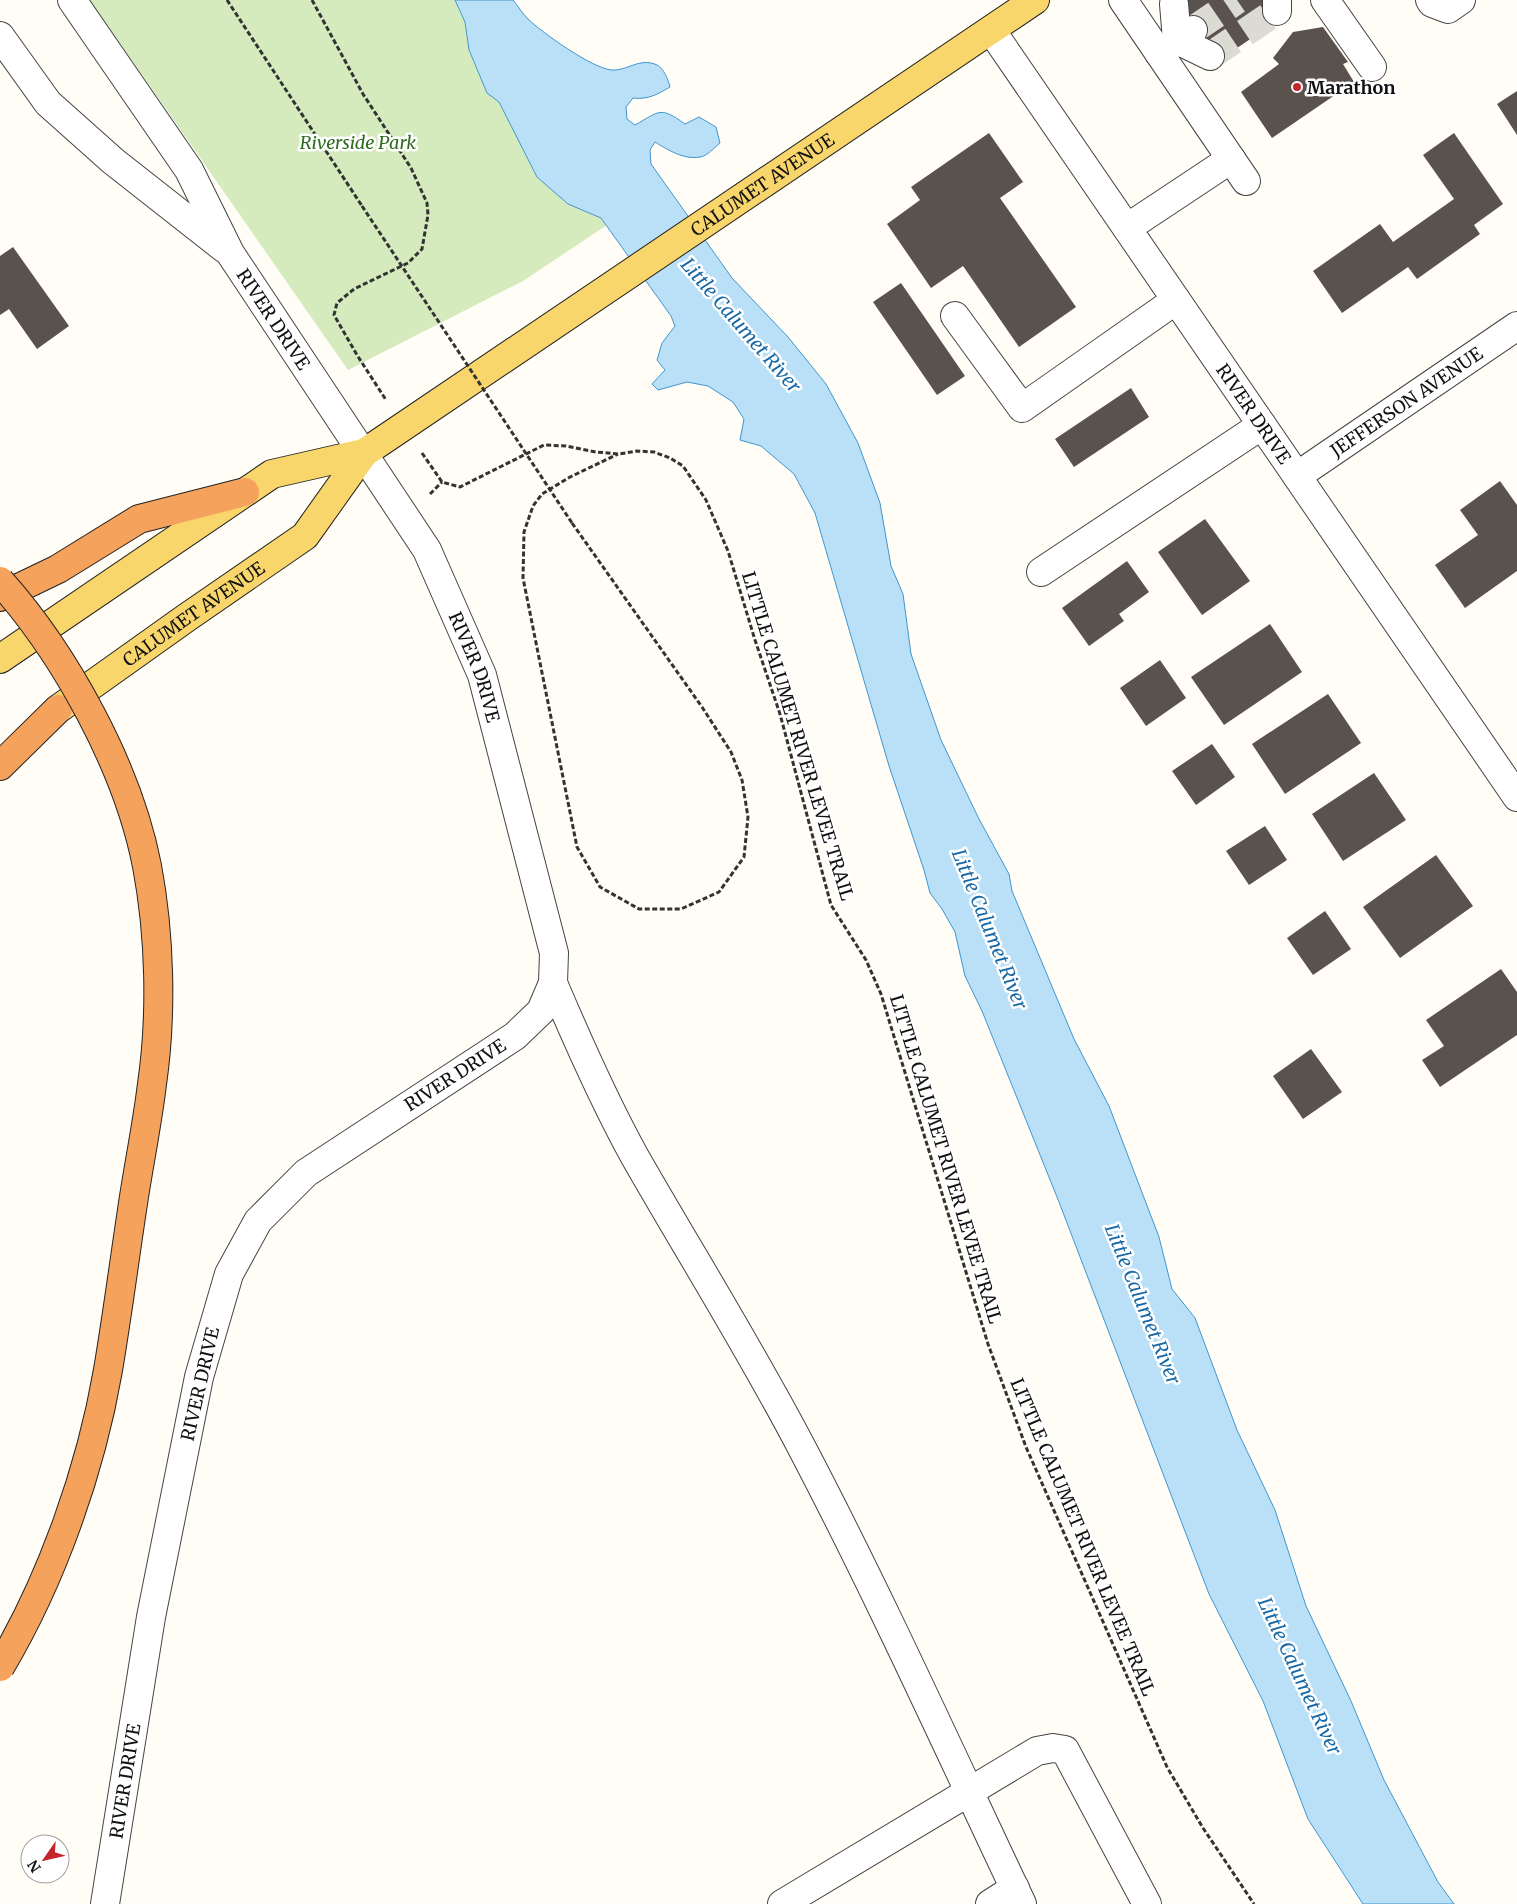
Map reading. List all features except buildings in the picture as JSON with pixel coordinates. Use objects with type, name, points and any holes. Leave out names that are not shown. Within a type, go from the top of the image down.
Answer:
[{"type":"highway","points":[[0,596],[58,569],[139,519],[245,492]]},
{"type":"highway","points":[[0,581],[30,618],[58,659],[89,712],[111,754],[131,806],[147,865],[156,933],[158,1009],[153,1082],[109,1363],[90,1449],[69,1518],[39,1594],[0,1667]]},
{"type":"highway","points":[[0,766],[58,709]]},
{"type":"main road","name":"CALUMET AVENUE","points":[[0,748],[305,536],[364,453],[991,30],[1020,4]]},
{"type":"main road","name":"CALUMET AVENUE","points":[[0,660],[272,474],[364,453]]},
{"type":"street","name":"RIVER DRIVE","points":[[72,0],[189,170],[230,252],[428,550],[482,675],[554,953],[553,983],[541,1011],[515,1036],[306,1173],[258,1220],[229,1274],[199,1377],[157,1588],[105,1904]]},
{"type":"street","points":[[1123,0],[1176,41],[1210,56]]},
{"type":"street","points":[[1325,0],[1372,67]]},
{"type":"street","points":[[1430,0],[1432,3],[1448,9],[1461,0]]},
{"type":"street","points":[[1127,228],[1238,170],[1176,41],[1174,4]]},
{"type":"street","name":"RIVER DRIVE","points":[[991,30],[1517,798]]},
{"type":"street","name":"RIVER DRIVE","points":[[0,36],[48,104],[113,161],[230,252]]},
{"type":"street","points":[[955,316],[1022,408],[1176,300]]},
{"type":"street","name":"JEFFERSON AVENUE","points":[[1296,476],[1517,326]]},
{"type":"street","points":[[1041,572],[1262,425]]},
{"type":"street","points":[[553,983],[585,1058],[634,1155],[721,1303],[802,1449],[883,1610],[969,1791],[1018,1896],[990,1904]]},
{"type":"street","points":[[782,1904],[1037,1751],[1053,1748],[1065,1750],[1147,1904]]},
{"type":"path","name":"LITTLE CALUMET RIVER LEVEE TRAIL","points":[[227,0],[362,206],[572,523],[702,707],[731,752],[742,780],[748,817],[744,857],[719,892],[681,909],[639,909],[600,887],[578,848],[523,578],[524,532],[533,506],[542,494],[570,477],[619,454]]},
{"type":"path","points":[[312,0],[363,94],[411,168],[427,203],[428,215],[422,249],[408,263],[354,289],[337,303],[334,315],[356,355]]},
{"type":"path","name":"LITTLE CALUMET RIVER LEVEE TRAIL","points":[[442,482],[460,487],[544,445],[566,446],[619,454],[637,451],[654,452],[670,458],[683,466],[706,500],[728,551],[780,714],[831,905],[866,960],[882,994],[988,1344],[1026,1447],[1167,1767],[1202,1828],[1254,1904]]},
{"type":"green space","name":"Riverside Park","points":[[90,0],[455,0],[465,22],[469,51],[487,93],[499,102],[537,177],[568,204],[601,218],[607,225],[523,281],[348,370]]},
{"type":"water","name":"Little Calumet River","points":[[455,0],[513,0],[527,18],[544,32],[580,57],[603,68],[618,70],[639,63],[657,65],[662,69],[670,87],[648,97],[633,98],[626,107],[627,119],[635,125],[660,112],[670,115],[685,124],[699,117],[716,127],[720,143],[705,155],[694,158],[682,156],[655,142],[650,150],[651,164],[732,278],[788,337],[826,384],[858,443],[880,503],[891,566],[903,594],[911,654],[941,740],[979,819],[1009,874],[1012,891],[1074,1039],[1109,1106],[1159,1237],[1172,1289],[1195,1318],[1237,1430],[1275,1510],[1306,1606],[1351,1701],[1384,1780],[1438,1882],[1454,1904],[1363,1904],[1308,1819],[1263,1701],[1209,1594],[1059,1202],[982,1011],[965,976],[955,932],[930,893],[889,766],[815,513],[794,474],[761,446],[740,440],[744,419],[733,402],[708,386],[687,382],[658,390],[652,384],[665,370],[657,360],[662,343],[675,326],[671,316],[601,218],[568,204],[537,177],[499,102],[487,93],[469,50],[465,22]]},
{"type":"tunnel","points":[[1193,30],[1237,0]]},
{"type":"tunnel","points":[[1210,56],[1277,11]]},
{"type":"place","name":"Marathon","points":[[1297,87]]}]
